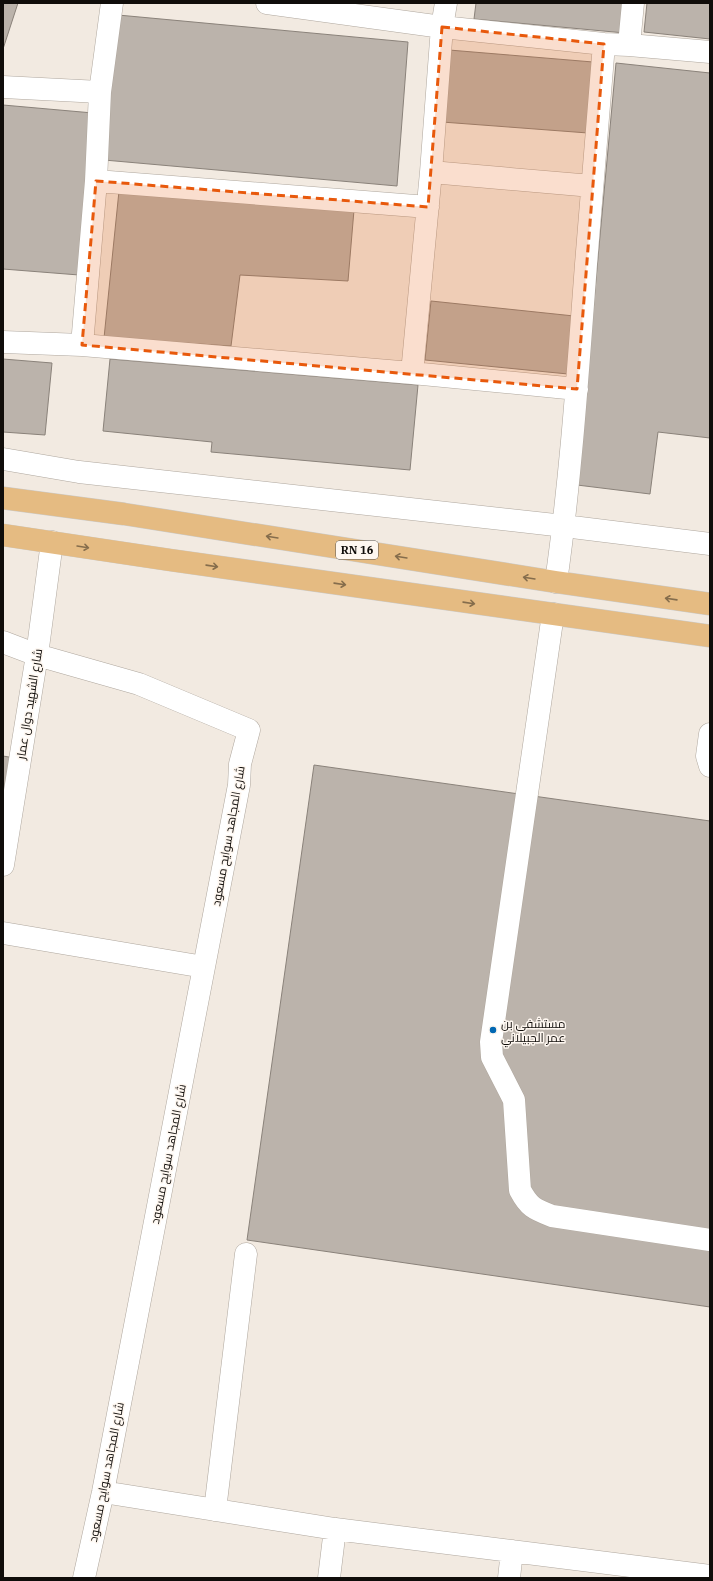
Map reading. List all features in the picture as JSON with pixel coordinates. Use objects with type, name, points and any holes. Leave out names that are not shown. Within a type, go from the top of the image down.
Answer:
[{"type":"main road","name":"RN 16","points":[[3,498],[124,514],[556,582],[710,604]]},
{"type":"main road","points":[[3,535],[710,636]]},
{"type":"street","points":[[82,346],[96,181],[100,92],[112,3]]},
{"type":"street","points":[[267,3],[442,28],[604,44],[710,52]]},
{"type":"street","points":[[412,373],[428,207],[442,28],[446,3]]},
{"type":"street","points":[[629,45],[633,3]]},
{"type":"street","points":[[556,582],[564,526],[577,389],[604,44]]},
{"type":"street","points":[[3,87],[100,92]]},
{"type":"street","points":[[431,172],[592,186]]},
{"type":"street","points":[[96,181],[428,207]]},
{"type":"street","points":[[3,342],[82,346],[412,373],[577,389]]},
{"type":"street","points":[[3,459],[78,472],[564,526],[710,544]]},
{"type":"street","name":"شارع الشهيد دوال عمار","points":[[3,865],[37,655],[52,542]]},
{"type":"street","points":[[553,614],[491,1042],[492,1057],[514,1100],[520,1190],[526,1202],[536,1210],[552,1216],[710,1240]]},
{"type":"street","points":[[3,642],[37,655]]},
{"type":"street","name":"شارع المجاهد سوايح مسعود","points":[[37,655],[139,684],[249,730],[240,764],[239,785],[84,1578]]},
{"type":"street","points":[[710,734],[707,756],[710,766]]},
{"type":"street","points":[[3,933],[204,967]]},
{"type":"street","points":[[215,1510],[246,1254]]},
{"type":"street","points":[[102,1492],[335,1529],[710,1576]]},
{"type":"street","points":[[329,1578],[335,1529]]},
{"type":"street","points":[[509,1578],[512,1551]]},
{"type":"highlighted area","points":[[442,27],[604,44],[577,389],[82,345],[96,181],[428,207]]},
{"type":"building","points":[[3,3],[18,3],[3,49]]},
{"type":"building","points":[[476,3],[627,3],[625,33],[474,19]]},
{"type":"building","points":[[647,3],[710,3],[710,39],[644,32]]},
{"type":"building","points":[[118,15],[408,42],[397,186],[104,160]]},
{"type":"building","points":[[449,50],[593,62],[588,133],[442,122]]},
{"type":"building","points":[[616,63],[710,73],[710,438],[658,432],[650,494],[577,485]]},
{"type":"building","points":[[3,105],[93,113],[79,275],[3,269]]},
{"type":"building","points":[[119,191],[354,210],[348,281],[240,275],[231,346],[104,338]]},
{"type":"building","points":[[431,301],[574,316],[568,374],[425,360]]},
{"type":"building","points":[[3,359],[52,363],[45,435],[3,432]]},
{"type":"building","points":[[110,359],[418,385],[410,470],[211,452],[212,442],[103,431]]},
{"type":"building","points":[[3,756],[20,759],[3,841]]},
{"type":"building","name":"مستشفى بن عمر الجبيلاني","points":[[314,765],[710,821],[710,1307],[247,1240]]},
{"type":"place","name":"مستشفى بن عمر الجبيلاني","points":[[493,1030]]}]
